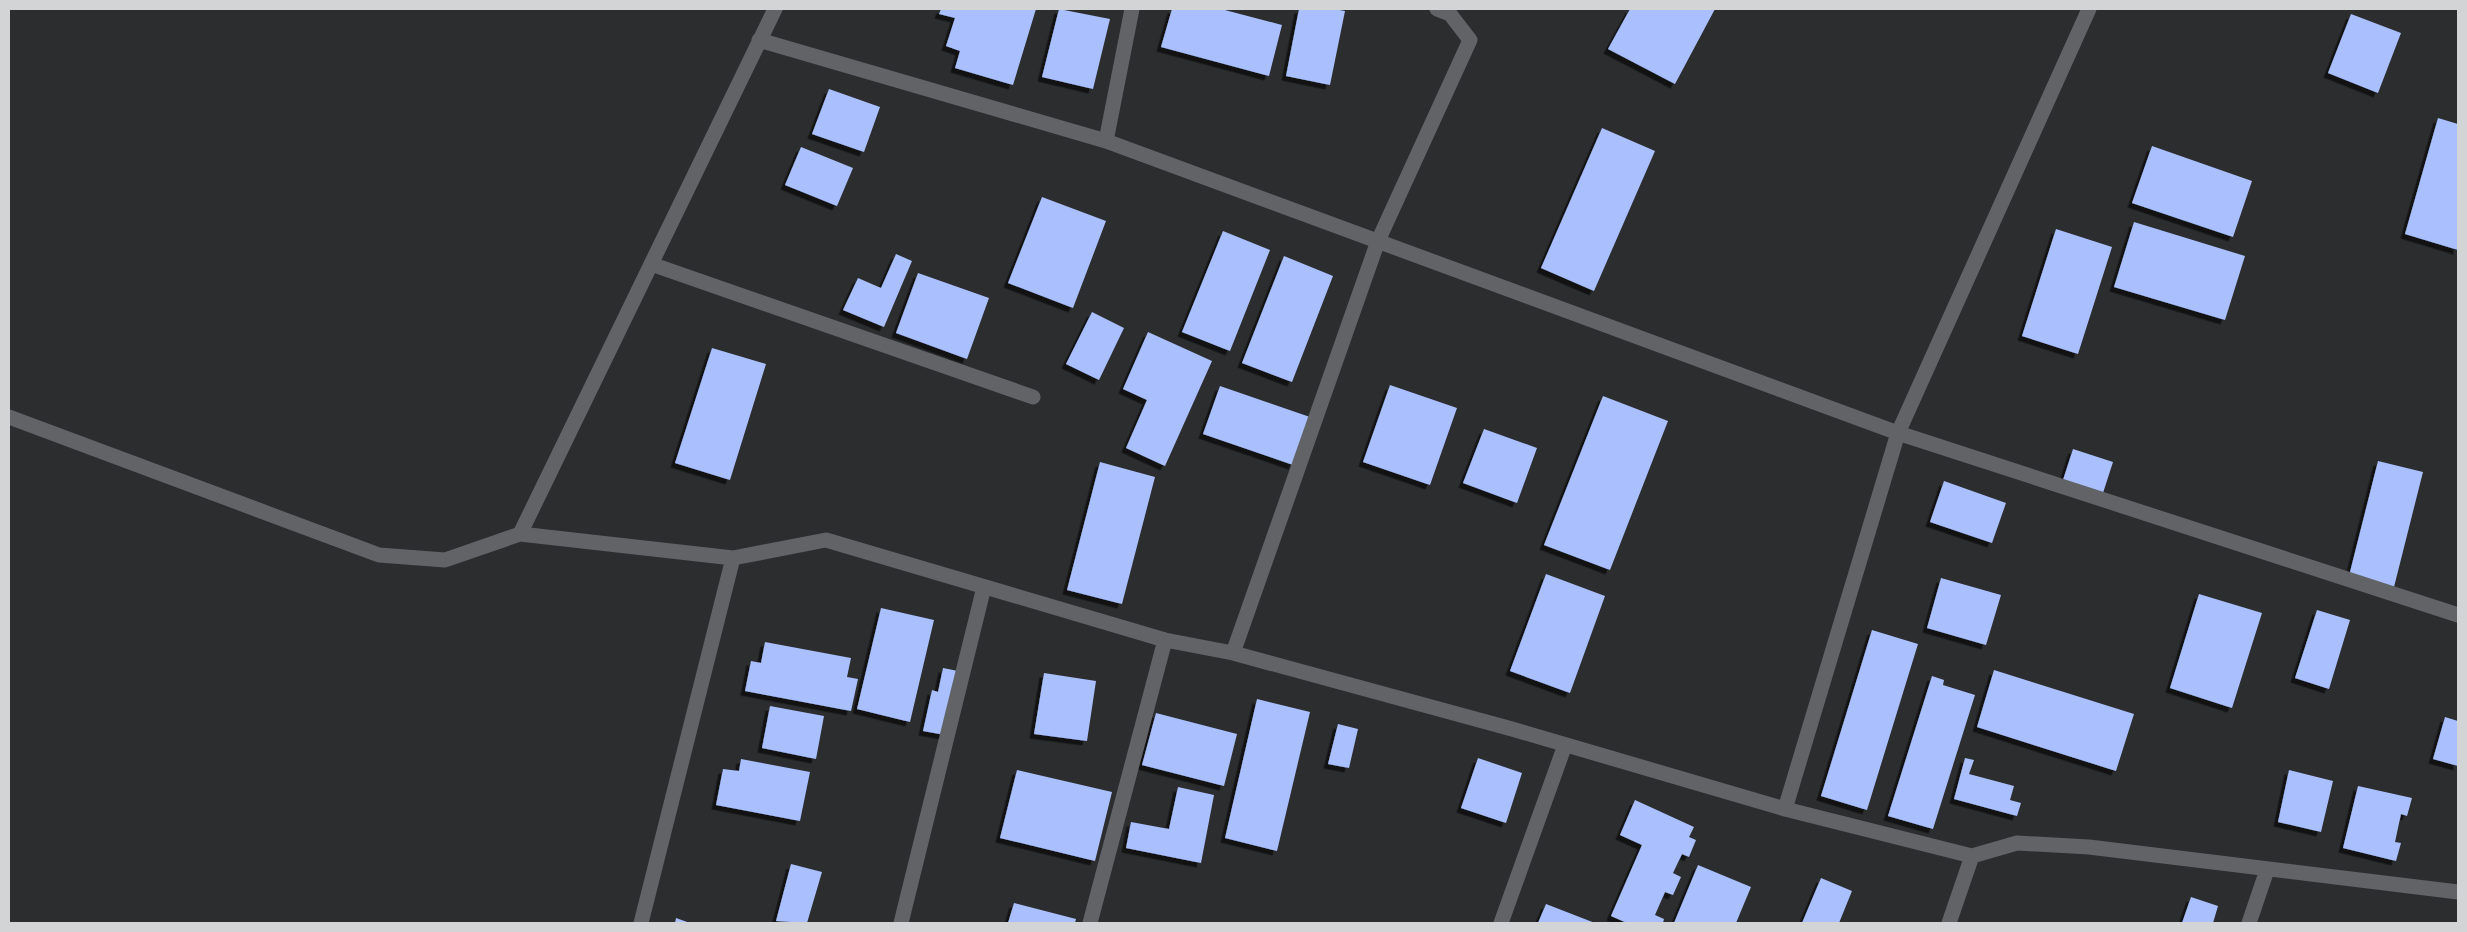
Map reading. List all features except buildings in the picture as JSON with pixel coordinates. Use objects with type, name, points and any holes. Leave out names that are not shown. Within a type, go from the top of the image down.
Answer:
[{"type":"street","points":[[520,534],[775,9]]},
{"type":"street","points":[[1106,141],[1132,9]]},
{"type":"street","points":[[1233,653],[1378,241],[1470,40],[1450,14],[1437,9]]},
{"type":"street","points":[[1785,809],[1898,433],[2089,9]]},
{"type":"street","points":[[759,40],[1106,141],[1898,433],[2458,615]]},
{"type":"street","points":[[651,264],[1033,398]]},
{"type":"street","points":[[9,417],[379,555],[445,560],[520,534],[733,558],[826,540],[1165,640],[1233,653],[1565,745],[1785,809],[1972,856],[2017,843],[2089,847],[2458,892]]},
{"type":"street","points":[[641,923],[733,558]]},
{"type":"street","points":[[901,923],[984,587]]},
{"type":"street","points":[[1090,923],[1165,640]]},
{"type":"street","points":[[1501,923],[1565,745]]},
{"type":"street","points":[[1949,923],[1972,856]]},
{"type":"street","points":[[2250,923],[2267,870]]}]
